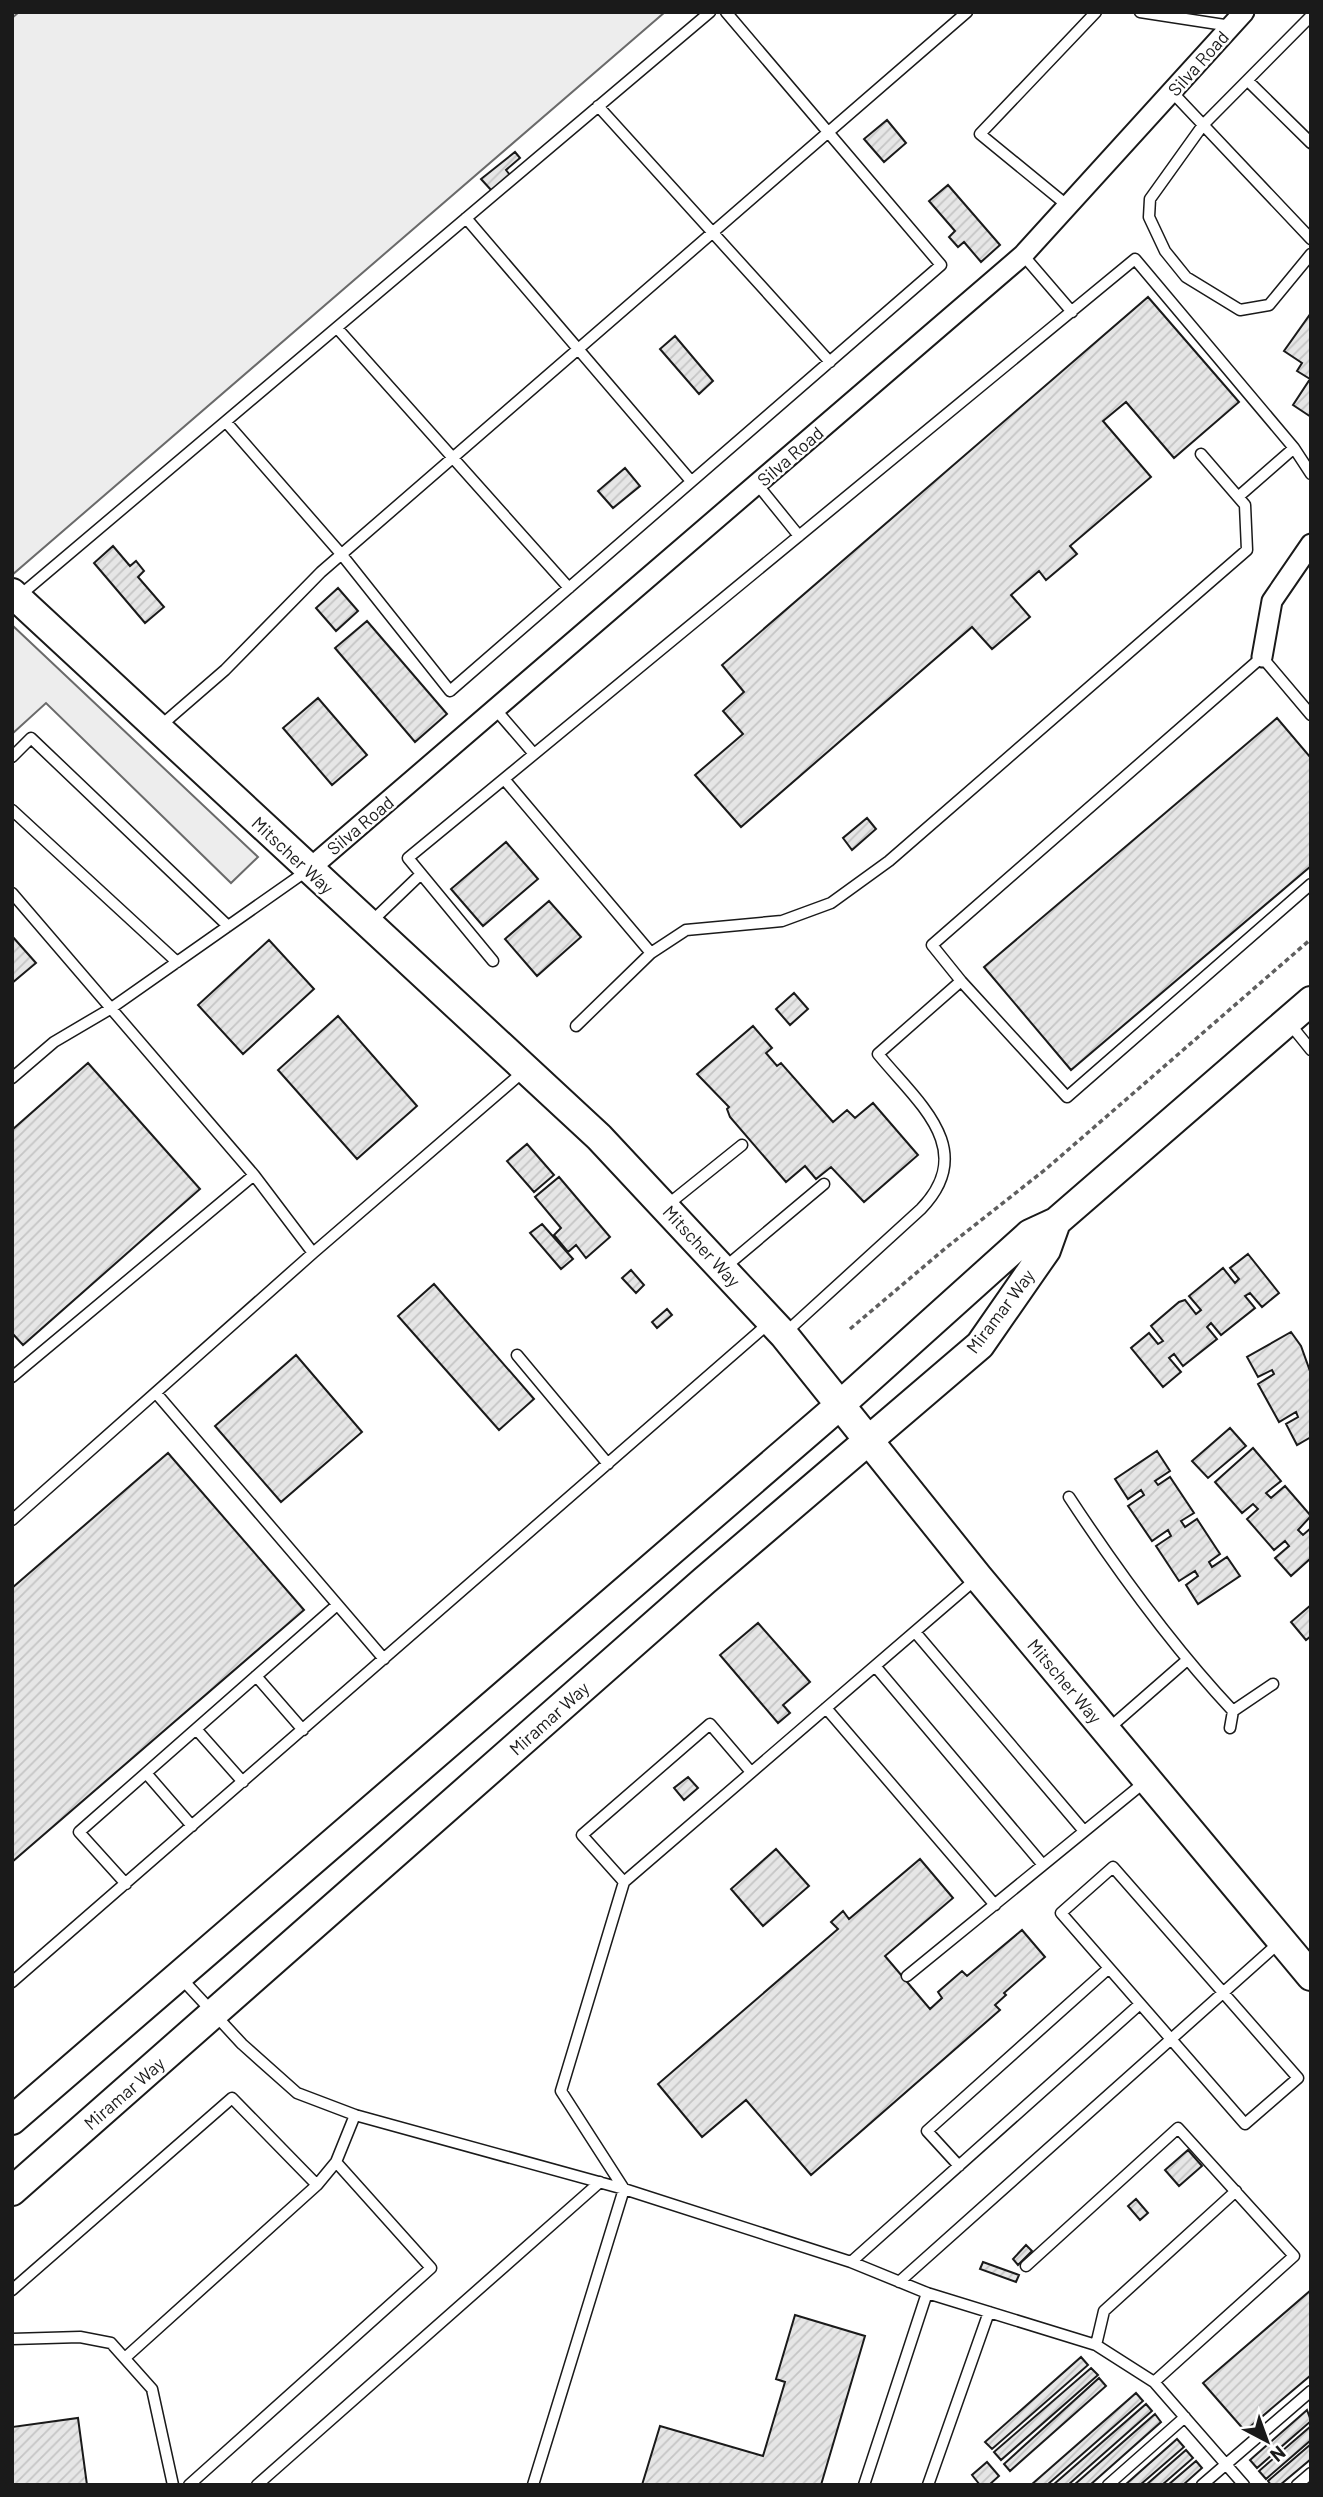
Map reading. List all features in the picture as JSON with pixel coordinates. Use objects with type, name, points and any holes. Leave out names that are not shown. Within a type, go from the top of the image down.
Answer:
[{"type":"main road","name":"Mitscher Way","points":[[15,595],[308,870],[599,1137],[666,1206],[778,1328],[978,1577],[1311,1976]]},
{"type":"main road","name":"Miramar Way","points":[[12,2120],[840,1405],[1030,1234],[1056,1222],[1311,1001]]},
{"type":"main road","name":"Miramar Way","points":[[12,2191],[214,2016],[704,1581],[980,1345],[1046,1250],[1056,1222]]},
{"type":"street","name":"Silva Road","points":[[308,870],[1023,255],[1238,19]]},
{"type":"street","points":[[1262,657],[1272,601],[1311,544]]},
{"type":"lane","points":[[15,595],[226,422],[710,12]]},
{"type":"lane","points":[[226,422],[342,555],[450,691],[941,265],[726,12]]},
{"type":"lane","points":[[158,728],[225,670],[342,555],[967,12]]},
{"type":"lane","points":[[1068,206],[980,134],[1096,12]]},
{"type":"lane","points":[[1139,12],[1238,19]]},
{"type":"lane","points":[[1311,16],[1203,125],[1150,199],[1149,217],[1165,251],[1186,277],[1240,310],[1269,305],[1311,254]]},
{"type":"lane","points":[[1248,81],[1311,143]]},
{"type":"lane","points":[[1172,92],[1311,239]]},
{"type":"lane","points":[[598,106],[712,235],[830,362]]},
{"type":"lane","points":[[466,218],[691,481]]},
{"type":"lane","points":[[1023,255],[1072,312]]},
{"type":"lane","points":[[493,961],[408,858],[1135,260],[1294,448],[1311,474]]},
{"type":"lane","points":[[337,328],[569,588]]},
{"type":"lane","points":[[1238,497],[1294,448]]},
{"type":"lane","points":[[576,1026],[651,953],[686,930],[782,921],[831,904],[889,861],[1247,550],[1245,505],[1202,453]]},
{"type":"lane","points":[[757,484],[799,536]]},
{"type":"lane","points":[[1311,715],[1262,657],[932,945],[961,981],[1067,1097],[1311,884]]},
{"type":"lane","points":[[496,710],[534,754]]},
{"type":"lane","points":[[12,757],[31,738],[228,926]]},
{"type":"lane","points":[[504,779],[651,953]]},
{"type":"lane","points":[[12,810],[177,962]]},
{"type":"lane","points":[[12,1079],[54,1042],[110,1009],[308,870]]},
{"type":"lane","points":[[368,925],[421,874]]},
{"type":"lane","points":[[12,894],[254,1175],[313,1253]]},
{"type":"lane","points":[[12,1982],[608,1464],[921,1209],[934,1195],[942,1179],[945,1151],[936,1125],[878,1054],[961,981]]},
{"type":"lane","points":[[1287,1021],[1311,1050]]},
{"type":"lane","points":[[12,1520],[313,1253],[525,1071]]},
{"type":"lane","points":[[666,1206],[742,1145]]},
{"type":"lane","points":[[12,1377],[254,1175]]},
{"type":"lane","points":[[724,1269],[824,1184]]},
{"type":"lane","points":[[517,1355],[608,1464]]},
{"type":"lane","points":[[156,1393],[384,1660]]},
{"type":"lane","points":[[1069,1497],[1186,1661],[1233,1711]]},
{"type":"lane","points":[[533,2485],[624,2189],[561,2091],[624,1882],[978,1577]]},
{"type":"lane","points":[[125,1884],[79,1832],[337,1605]]},
{"type":"lane","points":[[915,1632],[1084,1831]]},
{"type":"lane","points":[[1106,1730],[1186,1661]]},
{"type":"lane","points":[[875,1666],[1043,1865]]},
{"type":"lane","points":[[256,1676],[303,1730]]},
{"type":"lane","points":[[1230,1728],[1233,1711],[1273,1684]]},
{"type":"lane","points":[[826,1708],[995,1905]]},
{"type":"lane","points":[[624,1882],[582,1835],[651,1775],[710,1724],[751,1772]]},
{"type":"lane","points":[[196,1729],[243,1782]]},
{"type":"lane","points":[[146,1773],[192,1826]]},
{"type":"lane","points":[[907,1976],[1147,1780]]},
{"type":"lane","points":[[1113,1867],[1298,2078],[1245,2124],[1109,1968],[1061,1913],[1113,1867]]},
{"type":"lane","points":[[899,2282],[1281,1941]]},
{"type":"lane","points":[[959,2166],[927,2131],[1109,1968]]},
{"type":"lane","points":[[178,1975],[214,2016],[297,2093],[355,2115],[624,2189],[851,2262],[927,2293],[1096,2345],[1154,2382],[1244,2485]]},
{"type":"lane","points":[[851,2262],[1140,2004]]},
{"type":"lane","points":[[12,2290],[232,2098],[317,2185]]},
{"type":"lane","points":[[127,2357],[317,2185],[336,2162],[355,2115]]},
{"type":"lane","points":[[1026,2266],[1178,2128],[1294,2256],[1154,2382]]},
{"type":"lane","points":[[189,2485],[431,2268],[336,2162]]},
{"type":"lane","points":[[257,2485],[600,2182]]},
{"type":"lane","points":[[1096,2345],[1104,2311],[1236,2192]]},
{"type":"lane","points":[[864,2485],[927,2293]]},
{"type":"lane","points":[[928,2485],[989,2312]]},
{"type":"lane","points":[[12,2339],[80,2337],[111,2343],[127,2357],[152,2389],[173,2485]]},
{"type":"lane","points":[[1202,2485],[1311,2390]]},
{"type":"lane","points":[[1108,2485],[1185,2417]]},
{"type":"lane","points":[[1297,2485],[1311,2473]]},
{"type":"path","points":[[850,1329],[947,1247],[1046,1169],[1311,939]]},
{"type":"shaded area","points":[[19,12],[665,12],[12,575],[12,18]]},
{"type":"shaded area","points":[[12,625],[258,857],[231,883],[46,703],[12,734]]},
{"type":"building","points":[[887,120],[906,143],[884,162],[864,139]]},
{"type":"building","points":[[515,152],[520,158],[506,170],[510,175],[492,191],[481,179]]},
{"type":"building","points":[[948,185],[1000,245],[981,262],[964,242],[958,247],[949,237],[955,231],[929,201]]},
{"type":"building","points":[[1148,297],[1239,402],[1174,458],[1126,402],[1103,421],[1151,477],[1070,546],[1077,554],[1046,580],[1039,571],[1011,595],[1030,617],[992,649],[972,627],[741,827],[695,775],[743,734],[723,711],[744,692],[722,665]]},
{"type":"building","points":[[1311,313],[1311,417],[1293,405],[1310,379],[1297,371],[1302,363],[1284,351]]},
{"type":"building","points":[[675,336],[713,381],[699,394],[660,349]]},
{"type":"building","points":[[625,468],[640,486],[613,508],[598,491]]},
{"type":"building","points":[[113,546],[130,566],[136,561],[144,571],[138,577],[164,607],[145,623],[94,563]]},
{"type":"building","points":[[338,588],[358,611],[336,631],[316,608]]},
{"type":"building","points":[[367,621],[447,714],[415,742],[335,648]]},
{"type":"building","points":[[318,698],[367,755],[332,785],[283,728]]},
{"type":"building","points":[[1277,718],[1311,758],[1311,866],[1071,1070],[984,967]]},
{"type":"building","points":[[867,818],[876,829],[852,850],[843,838]]},
{"type":"building","points":[[506,842],[538,879],[483,926],[451,889]]},
{"type":"building","points":[[549,901],[581,937],[537,976],[505,939]]},
{"type":"building","points":[[12,936],[36,963],[12,983]]},
{"type":"building","points":[[269,940],[314,989],[243,1054],[198,1005]]},
{"type":"building","points":[[794,993],[808,1009],[790,1025],[776,1009]]},
{"type":"building","points":[[338,1016],[417,1106],[357,1159],[278,1070]]},
{"type":"building","points":[[753,1026],[772,1048],[766,1053],[777,1066],[781,1063],[833,1122],[847,1110],[855,1118],[873,1103],[918,1155],[864,1202],[831,1167],[816,1179],[805,1166],[786,1182],[730,1117],[727,1109],[729,1107],[697,1074]]},
{"type":"building","points":[[88,1063],[200,1189],[23,1345],[12,1333],[12,1130]]},
{"type":"building","points":[[527,1144],[554,1175],[534,1192],[507,1161]]},
{"type":"building","points":[[559,1177],[610,1237],[586,1258],[576,1245],[568,1252],[554,1235],[561,1228],[535,1197]]},
{"type":"building","points":[[542,1224],[573,1259],[561,1269],[530,1233]]},
{"type":"building","points":[[1248,1254],[1279,1293],[1262,1307],[1250,1293],[1245,1296],[1255,1308],[1221,1335],[1211,1323],[1207,1327],[1217,1339],[1183,1366],[1174,1354],[1169,1358],[1181,1372],[1163,1387],[1131,1348],[1149,1333],[1158,1344],[1163,1341],[1151,1326],[1185,1300],[1196,1314],[1201,1310],[1189,1296],[1223,1268],[1235,1283],[1239,1279],[1230,1268]]},
{"type":"building","points":[[631,1270],[644,1285],[636,1293],[622,1278]]},
{"type":"building","points":[[434,1284],[534,1399],[499,1430],[398,1316]]},
{"type":"building","points":[[667,1309],[672,1315],[657,1328],[652,1322]]},
{"type":"building","points":[[1291,1332],[1301,1346],[1311,1374],[1311,1437],[1297,1445],[1286,1424],[1298,1417],[1296,1412],[1279,1422],[1258,1384],[1274,1374],[1272,1370],[1258,1377],[1247,1357]]},
{"type":"building","points":[[296,1355],[362,1432],[281,1502],[215,1426]]},
{"type":"building","points":[[1230,1428],[1246,1446],[1208,1478],[1192,1461]]},
{"type":"building","points":[[1253,1448],[1281,1481],[1266,1493],[1271,1498],[1285,1486],[1311,1516],[1298,1530],[1303,1535],[1311,1528],[1311,1558],[1291,1576],[1275,1558],[1289,1546],[1285,1541],[1274,1550],[1247,1519],[1258,1509],[1253,1504],[1242,1513],[1215,1482]]},
{"type":"building","points":[[1157,1451],[1170,1471],[1155,1481],[1158,1485],[1170,1477],[1194,1513],[1181,1521],[1185,1527],[1197,1519],[1220,1554],[1209,1562],[1212,1567],[1227,1557],[1240,1576],[1198,1604],[1186,1585],[1198,1576],[1195,1571],[1179,1581],[1156,1546],[1171,1536],[1168,1530],[1152,1541],[1128,1506],[1144,1495],[1141,1490],[1128,1499],[1115,1479]]},
{"type":"building","points":[[168,1453],[304,1610],[12,1862],[12,1588]]},
{"type":"building","points":[[1311,1605],[1311,1636],[1306,1640],[1291,1622]]},
{"type":"building","points":[[758,1623],[810,1682],[783,1705],[790,1713],[778,1723],[720,1655]]},
{"type":"building","points":[[688,1777],[698,1788],[684,1800],[674,1788]]},
{"type":"building","points":[[776,1849],[809,1886],[763,1926],[731,1889]]},
{"type":"building","points":[[920,1859],[953,1898],[885,1956],[930,2009],[942,1998],[938,1992],[962,1971],[967,1976],[1022,1930],[1045,1957],[1004,1993],[1006,1995],[995,2005],[1000,2010],[811,2175],[746,2100],[702,2137],[658,2084],[838,1929],[831,1922],[843,1911],[849,1919]]},
{"type":"building","points":[[1188,2150],[1202,2166],[1179,2186],[1165,2170]]},
{"type":"building","points":[[1136,2199],[1148,2213],[1140,2220],[1128,2206]]},
{"type":"building","points":[[1026,2245],[1032,2251],[1018,2265],[1013,2259]]},
{"type":"building","points":[[983,2262],[1019,2275],[1016,2282],[980,2269]]},
{"type":"building","points":[[1311,2290],[1311,2375],[1245,2431],[1203,2383]]},
{"type":"building","points":[[795,2315],[865,2336],[821,2485],[642,2485],[660,2426],[763,2456],[785,2382],[776,2379]]},
{"type":"building","points":[[1081,2357],[1088,2365],[992,2449],[985,2442]]},
{"type":"building","points":[[1091,2368],[1098,2375],[1001,2460],[994,2452]]},
{"type":"building","points":[[1099,2378],[1106,2386],[1010,2471],[1004,2464]]},
{"type":"building","points":[[1136,2393],[1143,2401],[1047,2485],[1031,2485]]},
{"type":"building","points":[[1146,2404],[1152,2411],[1068,2485],[1053,2485]]},
{"type":"building","points":[[1307,2410],[1311,2421],[1257,2468],[1250,2460]]},
{"type":"building","points":[[1155,2414],[1161,2422],[1090,2485],[1074,2485]]},
{"type":"building","points":[[78,2418],[87,2485],[12,2485],[12,2427]]},
{"type":"building","points":[[1311,2426],[1311,2440],[1266,2479],[1259,2471]]},
{"type":"building","points":[[1177,2439],[1184,2447],[1140,2485],[1125,2485]]},
{"type":"building","points":[[1311,2444],[1311,2459],[1280,2485],[1271,2485],[1268,2481]]},
{"type":"building","points":[[1186,2450],[1193,2458],[1162,2485],[1146,2485]]},
{"type":"building","points":[[1196,2461],[1202,2468],[1183,2485],[1168,2485]]},
{"type":"building","points":[[987,2462],[999,2476],[989,2485],[980,2485],[972,2475]]}]
